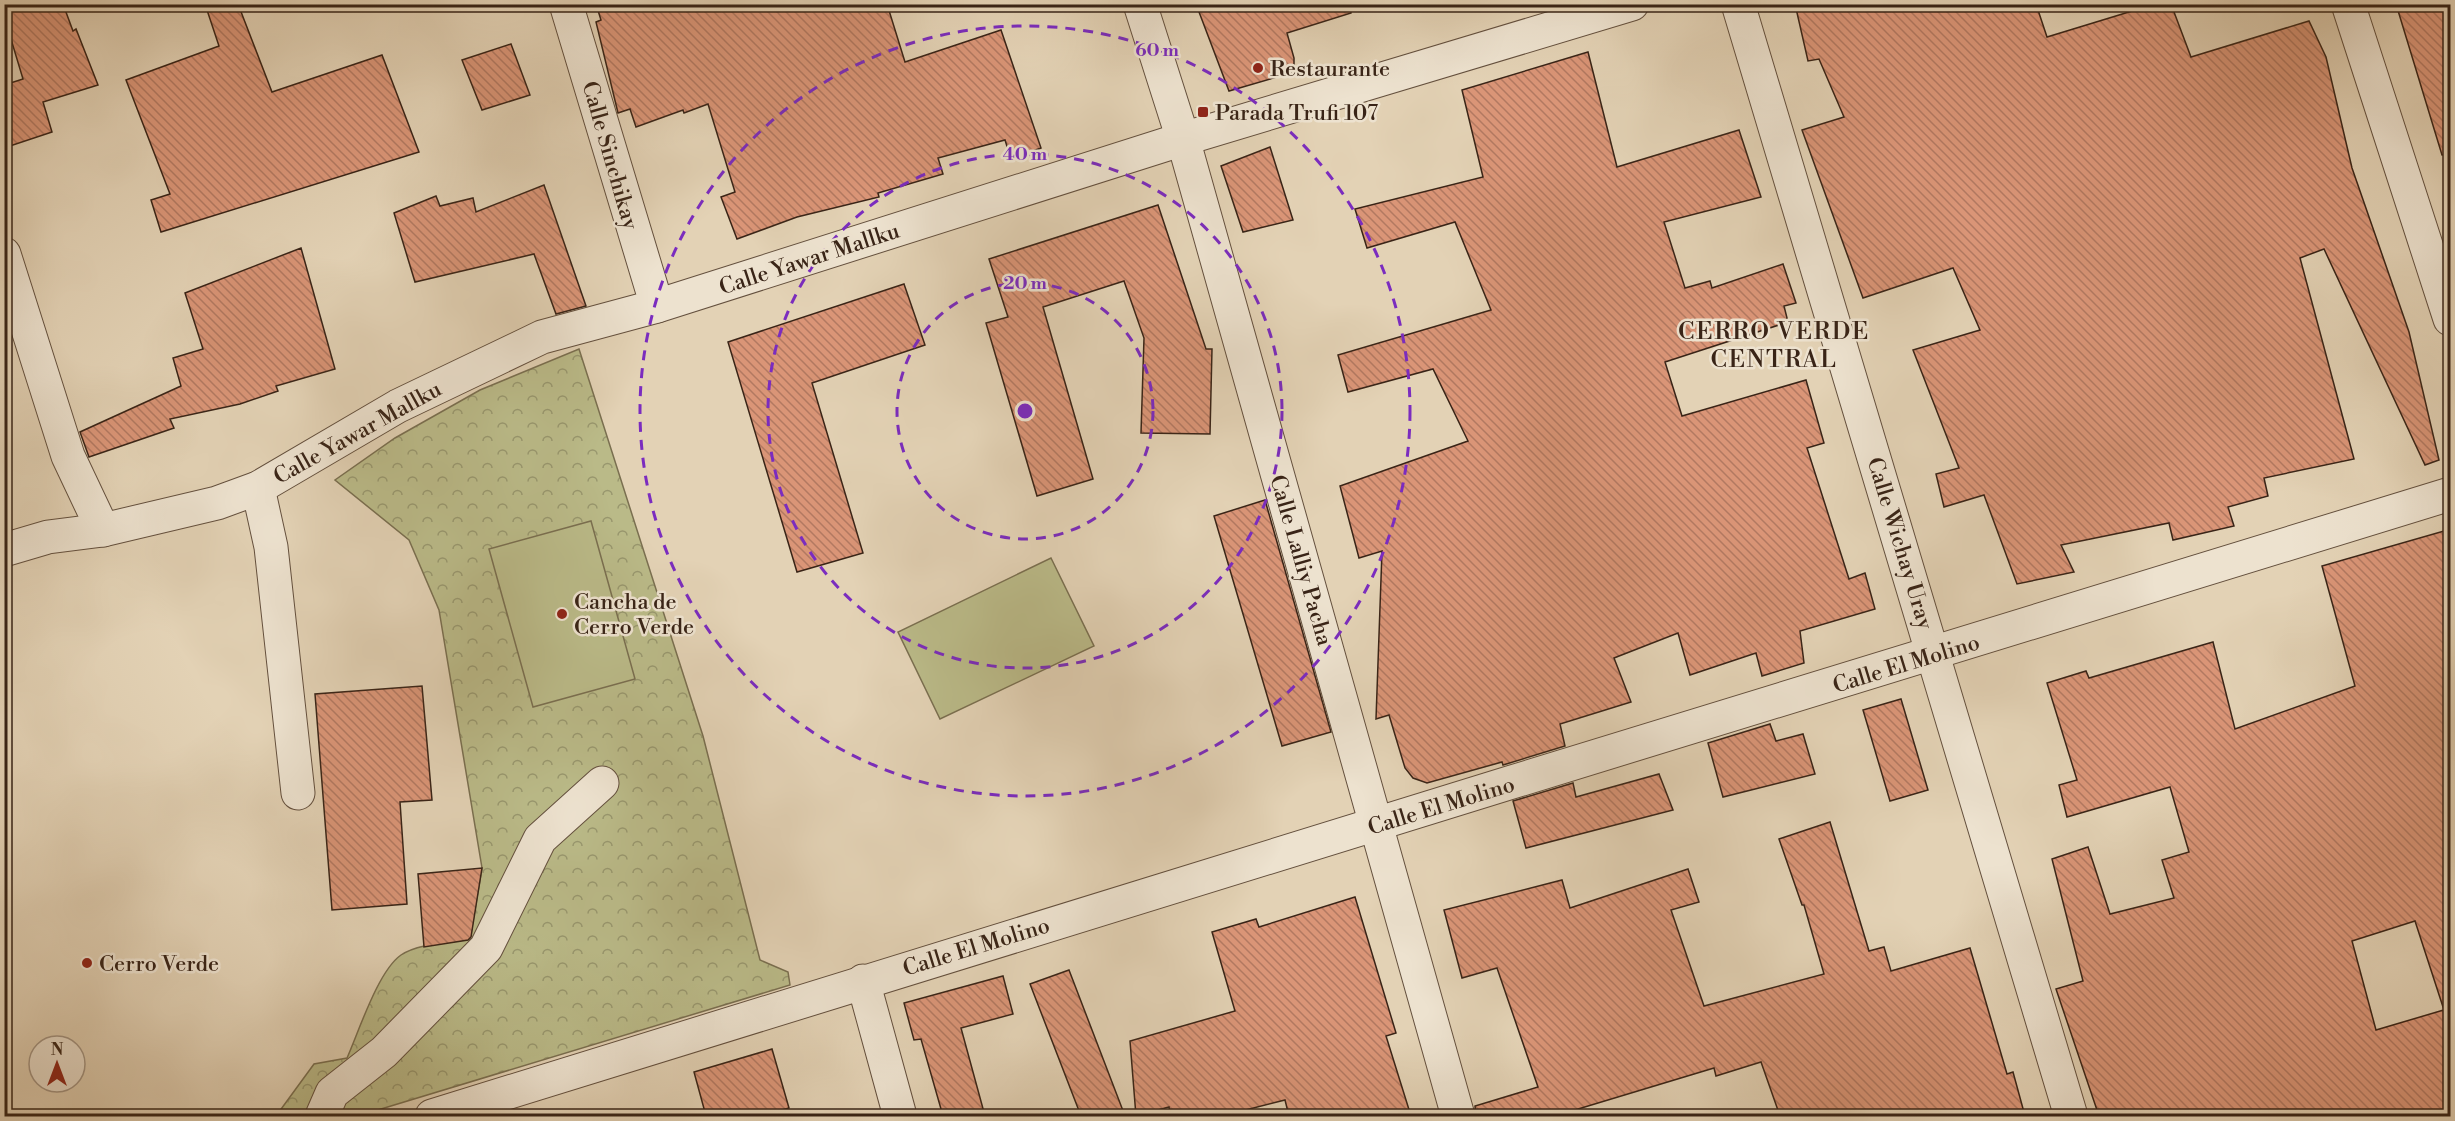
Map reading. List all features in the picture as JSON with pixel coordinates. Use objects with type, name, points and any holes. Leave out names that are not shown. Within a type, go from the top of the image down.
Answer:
[{"type":"street","name":"Calle Sinchikay","points":[[566,4],[657,306]]},
{"type":"street","name":"Calle Lalliy Pacha","points":[[1140,4],[1183,139],[1458,1116]]},
{"type":"street","name":"Calle Yawar Mallku","points":[[4,550],[48,537],[103,530],[217,503],[258,488],[398,406],[542,337],[657,306],[1183,139],[1632,4]]},
{"type":"street","name":"Calle Wichay Uray","points":[[1738,4],[1935,655],[2071,1116]]},
{"type":"street","points":[[2348,4],[2451,320]]},
{"type":"street","points":[[4,254],[68,456],[103,530]]},
{"type":"street","points":[[258,488],[271,547],[298,793]]},
{"type":"street","name":"Calle El Molino","points":[[432,1116],[863,981],[1935,655],[2451,494]]},
{"type":"street","points":[[322,1116],[332,1093],[384,1052],[486,948],[540,839],[602,783]]},
{"type":"street","points":[[863,981],[900,1116]]},
{"type":"green space","points":[[579,349],[703,736],[760,960],[788,972],[790,985],[358,1116],[276,1116],[314,1064],[347,1058],[377,988],[401,955],[425,946],[470,939],[482,868],[439,610],[409,540],[335,480],[395,438],[480,390]]},
{"type":"green space","name":"Cancha de Cerro Verde","points":[[591,521],[635,679],[533,707],[489,549]]},
{"type":"green space","points":[[1051,558],[1094,646],[940,719],[898,632]]},
{"type":"building","points":[[4,4],[63,4],[73,31],[76,29],[98,85],[43,102],[52,132],[4,148],[4,85],[23,79],[4,16]]},
{"type":"building","points":[[205,4],[238,4],[272,92],[382,55],[419,152],[161,232],[151,200],[170,194],[126,80],[219,46]]},
{"type":"building","points":[[596,4],[887,4],[905,62],[1001,30],[1041,148],[1011,159],[1005,140],[938,158],[943,174],[878,193],[879,197],[797,217],[737,239],[721,197],[735,192],[708,104],[684,113],[683,110],[636,127],[630,109],[618,113],[596,22],[601,20]]},
{"type":"building","points":[[1196,4],[1350,4],[1351,13],[1287,33],[1294,58],[1294,72],[1229,91]]},
{"type":"building","points":[[1795,4],[2036,4],[2047,37],[2155,4],[2171,4],[2191,57],[2309,21],[2326,57],[2352,168],[2409,332],[2439,460],[2425,465],[2324,249],[2300,258],[2354,459],[2264,478],[2268,496],[2228,507],[2234,526],[2173,540],[2169,523],[2061,545],[2074,572],[2017,584],[1984,495],[1944,507],[1936,474],[1959,468],[1913,350],[1980,330],[1953,268],[1863,298],[1802,130],[1844,117],[1819,59],[1808,61]]},
{"type":"building","points":[[2396,4],[2451,4],[2451,154],[2442,155]]},
{"type":"building","points":[[511,44],[530,95],[482,110],[462,60]]},
{"type":"building","points":[[1588,52],[1617,167],[1739,130],[1761,197],[1664,222],[1685,288],[1710,281],[1712,288],[1783,264],[1796,303],[1784,306],[1788,322],[1665,362],[1682,416],[1806,380],[1824,443],[1807,448],[1849,579],[1865,573],[1875,609],[1800,631],[1804,663],[1762,676],[1756,653],[1690,675],[1678,633],[1614,658],[1631,702],[1560,724],[1565,746],[1503,765],[1502,762],[1427,783],[1413,778],[1405,768],[1389,715],[1376,719],[1382,551],[1359,558],[1340,486],[1468,441],[1433,369],[1348,392],[1338,355],[1491,310],[1455,222],[1367,248],[1355,209],[1483,177],[1462,90]]},
{"type":"building","points":[[1270,147],[1293,220],[1243,232],[1221,166]]},
{"type":"building","points":[[544,185],[586,306],[556,314],[534,254],[415,282],[394,213],[436,196],[440,206],[473,198],[476,212]]},
{"type":"building","points":[[1158,205],[1206,349],[1212,349],[1210,434],[1141,433],[1144,338],[1124,281],[1043,307],[1093,479],[1037,496],[986,323],[1008,317],[989,259]]},
{"type":"building","points":[[301,248],[335,369],[276,386],[278,391],[240,404],[170,419],[174,428],[89,457],[80,432],[181,386],[173,358],[203,349],[185,293]]},
{"type":"building","points":[[904,284],[925,345],[812,383],[863,553],[797,572],[728,342]]},
{"type":"building","points":[[1265,500],[1331,732],[1282,746],[1214,516]]},
{"type":"building","points":[[2451,529],[2451,1108],[2421,1116],[2099,1116],[2056,989],[2083,981],[2052,859],[2088,847],[2110,914],[2174,898],[2162,860],[2189,852],[2170,787],[2067,817],[2059,785],[2077,780],[2047,683],[2086,671],[2089,678],[2213,642],[2235,729],[2355,686],[2322,566]],"holes":[[[2415,921],[2444,1010],[2376,1030],[2352,941]]]},
{"type":"building","points":[[422,686],[432,800],[400,802],[407,904],[332,910],[315,694]]},
{"type":"building","points":[[1901,699],[1928,790],[1890,801],[1863,710]]},
{"type":"building","points":[[1770,724],[1776,741],[1803,734],[1815,774],[1723,797],[1708,743]]},
{"type":"building","points":[[1659,774],[1673,810],[1526,848],[1513,801],[1573,783],[1576,797]]},
{"type":"building","points":[[1830,822],[1869,951],[1884,947],[1891,971],[1970,948],[2007,1074],[2013,1072],[2025,1116],[1780,1116],[1761,1062],[1716,1076],[1714,1068],[1555,1116],[1476,1116],[1475,1106],[1538,1087],[1497,968],[1462,978],[1444,910],[1562,880],[1570,908],[1688,869],[1699,902],[1671,910],[1704,1006],[1824,974],[1804,905],[1802,905],[1779,839]]},
{"type":"building","points":[[482,868],[471,937],[468,940],[424,947],[418,874]]},
{"type":"building","points":[[1355,897],[1396,1033],[1386,1036],[1411,1116],[1289,1116],[1285,1100],[1222,1116],[1171,1116],[1169,1107],[1136,1116],[1130,1041],[1235,1011],[1212,932],[1256,919],[1259,927]]},
{"type":"building","points":[[1069,970],[1125,1116],[1081,1116],[1030,984]]},
{"type":"building","points":[[1003,976],[1013,1014],[961,1028],[985,1116],[943,1116],[921,1039],[914,1040],[904,1003]]},
{"type":"building","points":[[772,1049],[789,1108],[761,1116],[706,1116],[694,1072]]},
{"type":"place","name":"Restaurante","points":[[1258,68]]},
{"type":"place","name":"Parada Trufi 107","points":[[1203,112]]},
{"type":"place","name":"Cancha de Cerro Verde","points":[[562,614]]},
{"type":"place","name":"Cerro Verde","points":[[87,963]]},
{"type":"district","name":"CERRO VERDE CENTRAL","points":[[1774,345]]}]
